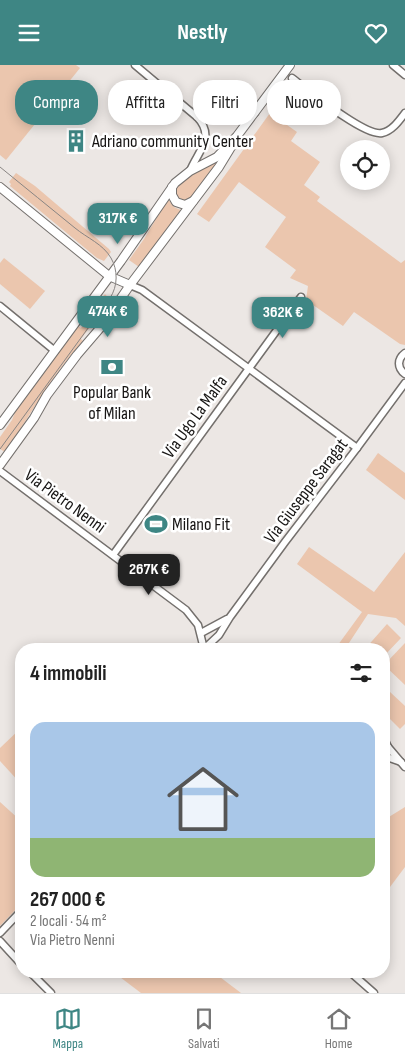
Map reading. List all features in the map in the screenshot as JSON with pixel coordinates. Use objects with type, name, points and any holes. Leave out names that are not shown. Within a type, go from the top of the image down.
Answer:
[{"type":"street","points":[[135,65],[193,114]]},
{"type":"street","points":[[257,111],[290,65]]},
{"type":"street","points":[[393,65],[405,75]]},
{"type":"street","points":[[292,78],[356,124],[374,133],[382,133],[391,129],[405,113]]},
{"type":"street","points":[[190,171],[205,141],[202,125]]},
{"type":"street","points":[[0,425],[109,277],[172,187],[190,171],[217,157],[246,125]]},
{"type":"street","points":[[0,465],[47,395],[77,355],[94,337],[130,285],[226,157],[237,136]]},
{"type":"street","points":[[0,187],[109,277],[142,290],[357,448]]},
{"type":"street","points":[[172,187],[173,198],[178,203],[187,205],[195,199]]},
{"type":"street","name":"Via Ugo La Malfa","points":[[113,555],[301,297]]},
{"type":"street","points":[[0,306],[55,351]]},
{"type":"street","points":[[405,353],[400,358],[399,363],[400,369],[405,374]]},
{"type":"street","name":"Via Giuseppe Saragat","points":[[211,643],[405,383]]},
{"type":"street","name":"Via Pietro Nenni","points":[[0,471],[187,611],[201,633]]},
{"type":"street","name":"Via Giuseppe Saragat","points":[[203,643],[201,633],[214,628],[230,617]]},
{"type":"street","points":[[390,749],[403,764]]},
{"type":"street","points":[[390,759],[403,764]]},
{"type":"street","points":[[0,933],[15,917]]},
{"type":"street","points":[[0,941],[15,957]]},
{"type":"street","points":[[36,978],[52,993]]},
{"type":"street","points":[[357,978],[374,993]]},
{"type":"shaded area","points":[[0,65],[76,65],[80,68],[70,80],[15,80],[15,125],[34,125],[6,160],[0,155]]},
{"type":"shaded area","points":[[267,117],[267,125],[287,125],[297,132],[291,141],[320,162],[304,185],[320,197],[317,201],[401,263],[405,260],[405,345],[400,344],[354,312],[343,326],[306,300],[308,286],[290,278],[296,270],[265,247],[286,217],[239,182],[209,222],[197,214]]},
{"type":"shaded area","points":[[218,161],[192,198],[184,200],[176,196],[175,191],[179,185],[194,173]]},
{"type":"shaded area","points":[[16,173],[35,186],[109,249],[111,252],[104,261],[97,258],[10,186],[9,182]]},
{"type":"shaded area","points":[[168,199],[174,207],[183,211],[139,267],[129,260]]},
{"type":"shaded area","points":[[4,258],[45,291],[30,309],[0,284],[0,263]]},
{"type":"shaded area","points":[[105,294],[110,300],[81,339],[83,341],[50,382],[5,452],[0,449],[0,437],[12,420],[16,410],[78,326],[81,328]]},
{"type":"shaded area","points":[[378,453],[405,473],[405,500],[366,470]]},
{"type":"shaded area","points":[[309,547],[374,592],[405,552],[405,626],[396,618],[368,614],[349,643],[339,643],[362,612],[297,564]]},
{"type":"shaded area","points":[[387,624],[401,638],[390,650],[390,643],[370,643]]},
{"type":"shaded area","points":[[405,643],[405,685],[390,671],[390,659]]},
{"type":"shaded area","points":[[390,692],[405,706],[405,724],[400,729],[390,719]]},
{"type":"shaded area","points":[[15,734],[15,777],[0,761],[0,748]]},
{"type":"shaded area","points":[[0,802],[15,816],[15,910],[0,926]]},
{"type":"shaded area","points":[[405,807],[405,867],[390,887],[390,816]]},
{"type":"shaded area","points":[[121,978],[221,978],[241,993],[141,993]]},
{"type":"tram line","points":[[0,167],[104,249],[111,258],[116,278],[115,288],[110,298],[0,449]]},
{"type":"place","name":"Adriano community Center","points":[[76,141]]},
{"type":"place","name":"Popular Bank of Milan","points":[[112,367]]},
{"type":"place","name":"Milano Fit","points":[[156,524]]}]
